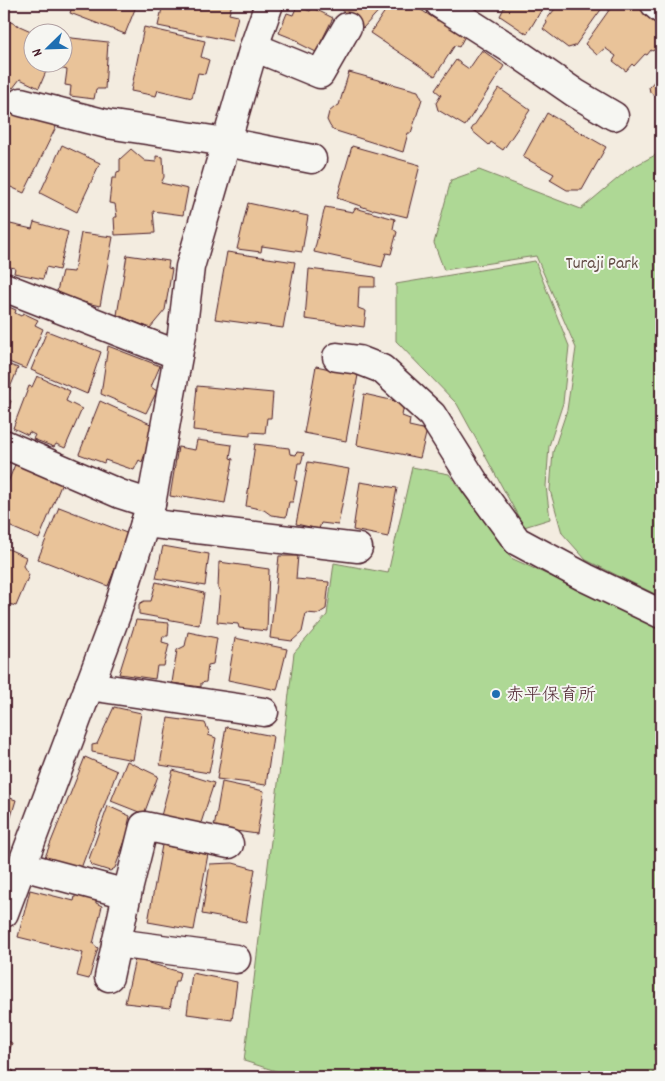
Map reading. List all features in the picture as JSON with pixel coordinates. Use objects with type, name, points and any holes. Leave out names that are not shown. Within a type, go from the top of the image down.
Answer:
[{"type":"street","points":[[4,913],[116,615],[148,514],[182,334],[190,267],[254,47],[269,4]]},
{"type":"street","points":[[440,4],[575,93],[614,116]]},
{"type":"street","points":[[654,4],[661,9]]},
{"type":"street","points":[[254,47],[320,74],[347,27]]},
{"type":"street","points":[[21,102],[106,124],[226,142],[312,159]]},
{"type":"street","points":[[4,287],[178,356]]},
{"type":"street","points":[[338,357],[359,360],[382,369],[432,415],[476,485],[517,541],[586,578],[661,614]]},
{"type":"street","points":[[4,444],[120,494],[148,514],[358,548]]},
{"type":"street","points":[[89,686],[264,712]]},
{"type":"street","points":[[109,977],[144,826],[229,844]]},
{"type":"street","points":[[22,866],[127,894]]},
{"type":"street","points":[[116,942],[236,960]]},
{"type":"green space","name":"Turaji Park","points":[[661,152],[661,597],[586,560],[562,533],[550,490],[553,452],[567,410],[576,348],[536,256],[444,270],[434,243],[451,180],[479,170],[581,209],[629,169]]},
{"type":"green space","points":[[535,261],[569,346],[563,403],[549,446],[546,486],[550,519],[524,527],[457,404],[396,341],[396,284]]},
{"type":"green space","points":[[412,467],[449,474],[511,558],[661,627],[661,1058],[651,1077],[295,1077],[244,1061],[294,653],[327,615],[334,563],[388,573]]},
{"type":"building","points":[[73,4],[137,4],[125,34],[70,13]]},
{"type":"building","points":[[163,4],[232,4],[229,14],[238,16],[232,41],[158,26]]},
{"type":"building","points":[[334,4],[385,4],[363,28]]},
{"type":"building","points":[[390,4],[412,4],[438,21],[441,19],[465,36],[459,47],[455,45],[435,76],[370,33]]},
{"type":"building","points":[[506,4],[545,4],[527,34],[500,16]]},
{"type":"building","points":[[559,4],[605,4],[575,46],[568,48],[543,29],[547,23],[546,20]]},
{"type":"building","points":[[612,4],[635,4],[661,26],[661,41],[653,51],[651,50],[647,55],[645,54],[634,66],[632,64],[626,71],[613,61],[616,56],[605,48],[597,55],[585,44]]},
{"type":"building","points":[[297,6],[310,11],[313,8],[333,18],[316,52],[298,43],[299,41],[279,33],[287,13],[293,15]]},
{"type":"building","points":[[4,19],[22,27],[22,72],[46,72],[39,88],[20,79],[13,88],[4,84]]},
{"type":"building","points":[[144,27],[205,41],[201,57],[209,60],[205,74],[198,73],[192,98],[158,90],[156,96],[131,91]]},
{"type":"building","points":[[72,38],[108,42],[105,89],[96,89],[94,99],[70,96],[71,86],[65,85],[67,72],[72,72]]},
{"type":"building","points":[[482,50],[504,66],[465,126],[438,110],[436,103],[441,95],[435,90],[456,60],[469,69]]},
{"type":"building","points":[[349,72],[418,91],[422,99],[411,133],[408,133],[403,152],[333,130],[330,126],[327,120],[329,112],[339,105]]},
{"type":"building","points":[[661,74],[661,101],[650,92],[649,87]]},
{"type":"building","points":[[499,88],[530,110],[503,150],[491,142],[489,145],[471,130]]},
{"type":"building","points":[[6,102],[56,127],[24,193],[4,184],[4,106]]},
{"type":"building","points":[[547,113],[606,147],[582,190],[567,190],[550,180],[554,174],[523,157]]},
{"type":"building","points":[[62,145],[100,163],[77,212],[40,193]]},
{"type":"building","points":[[352,146],[420,165],[407,217],[372,210],[337,198]]},
{"type":"building","points":[[131,149],[145,161],[156,162],[156,156],[163,157],[164,177],[161,183],[188,189],[183,215],[153,211],[155,233],[115,235],[114,217],[117,217],[115,204],[109,203],[112,178],[116,178],[117,172],[120,171],[120,159]]},
{"type":"building","points":[[248,203],[308,216],[302,252],[262,246],[261,252],[237,249]]},
{"type":"building","points":[[325,207],[353,212],[355,208],[395,219],[393,229],[397,232],[391,254],[386,253],[382,267],[314,252]]},
{"type":"building","points":[[34,222],[68,232],[59,270],[46,267],[43,279],[14,273],[15,268],[4,266],[6,223],[32,229]]},
{"type":"building","points":[[81,233],[113,237],[100,306],[69,299],[57,291],[62,271],[74,272]]},
{"type":"building","points":[[227,252],[295,262],[283,328],[215,319]]},
{"type":"building","points":[[127,255],[169,261],[168,268],[172,269],[165,310],[150,328],[117,315]]},
{"type":"building","points":[[309,269],[375,277],[375,287],[359,287],[358,308],[366,311],[364,327],[305,319]]},
{"type":"building","points":[[4,305],[16,310],[15,313],[21,316],[23,313],[38,320],[35,325],[43,329],[26,369],[4,360]]},
{"type":"building","points":[[47,331],[101,352],[87,394],[31,370]]},
{"type":"building","points":[[108,346],[160,366],[151,387],[157,391],[146,413],[101,394]]},
{"type":"building","points":[[4,363],[18,368],[6,398],[11,401],[4,419]]},
{"type":"building","points":[[316,366],[358,375],[346,441],[304,433]]},
{"type":"building","points":[[37,376],[70,391],[66,401],[82,409],[65,448],[56,444],[54,447],[33,439],[35,435],[29,432],[28,435],[13,428],[29,386],[32,387]]},
{"type":"building","points":[[197,386],[273,393],[271,418],[267,418],[265,433],[250,432],[250,436],[193,430]]},
{"type":"building","points":[[364,394],[404,403],[402,416],[410,419],[409,426],[427,430],[420,458],[357,445]]},
{"type":"building","points":[[100,401],[155,426],[142,462],[139,460],[134,470],[105,460],[104,463],[79,454]]},
{"type":"building","points":[[197,440],[232,445],[230,458],[233,459],[225,503],[183,496],[182,498],[170,496],[178,447],[195,450]]},
{"type":"building","points":[[255,444],[289,448],[290,454],[304,453],[301,463],[298,463],[293,502],[289,502],[286,517],[271,515],[264,510],[246,506]]},
{"type":"building","points":[[16,462],[62,483],[39,539],[4,524],[4,492]]},
{"type":"building","points":[[308,462],[349,469],[338,525],[321,523],[319,529],[296,524]]},
{"type":"building","points":[[360,482],[397,488],[388,537],[353,530]]},
{"type":"building","points":[[59,507],[129,534],[108,586],[38,559]]},
{"type":"building","points":[[163,546],[209,554],[205,586],[156,578]]},
{"type":"building","points":[[4,547],[26,557],[23,566],[29,575],[16,606],[9,604],[4,616]]},
{"type":"building","points":[[279,556],[298,556],[296,579],[329,582],[326,609],[318,614],[306,613],[302,632],[292,641],[270,638]]},
{"type":"building","points":[[219,562],[269,569],[267,631],[239,628],[238,624],[217,622],[220,590],[218,589]]},
{"type":"building","points":[[156,582],[204,593],[199,625],[139,614],[139,604],[144,601],[151,601]]},
{"type":"building","points":[[136,620],[169,623],[168,636],[163,636],[162,642],[169,644],[164,666],[157,666],[155,679],[119,674]]},
{"type":"building","points":[[188,632],[217,638],[213,664],[208,665],[206,682],[201,683],[201,687],[172,683],[177,650],[185,646]]},
{"type":"building","points":[[235,638],[287,649],[277,690],[228,680]]},
{"type":"building","points":[[114,707],[141,713],[133,760],[92,752],[92,745],[97,744]]},
{"type":"building","points":[[168,718],[205,723],[209,732],[208,735],[216,738],[209,773],[160,765]]},
{"type":"building","points":[[226,727],[273,736],[266,785],[217,779]]},
{"type":"building","points":[[85,757],[117,771],[80,871],[45,857]]},
{"type":"building","points":[[127,761],[158,776],[144,814],[111,801]]},
{"type":"building","points":[[173,770],[214,783],[200,826],[161,816]]},
{"type":"building","points":[[222,782],[264,791],[257,834],[214,828]]},
{"type":"building","points":[[4,796],[16,800],[4,840]]},
{"type":"building","points":[[108,806],[130,816],[128,825],[130,827],[115,868],[110,871],[91,865],[89,859]]},
{"type":"building","points":[[162,845],[208,854],[194,930],[148,922]]},
{"type":"building","points":[[233,863],[255,869],[246,922],[202,914],[210,864]]},
{"type":"building","points":[[30,890],[74,901],[76,892],[95,896],[96,903],[102,906],[93,944],[98,948],[89,979],[77,976],[83,953],[18,937]]},
{"type":"building","points":[[135,959],[180,972],[178,981],[175,981],[170,1008],[125,1003]]},
{"type":"building","points":[[192,973],[237,982],[232,1020],[187,1014]]},
{"type":"building","points":[[4,1039],[12,1043],[4,1067]]},
{"type":"building","points":[[4,1067],[14,1071],[11,1077],[4,1077]]},
{"type":"place","name":"赤平保育所","points":[[496,694]]}]
